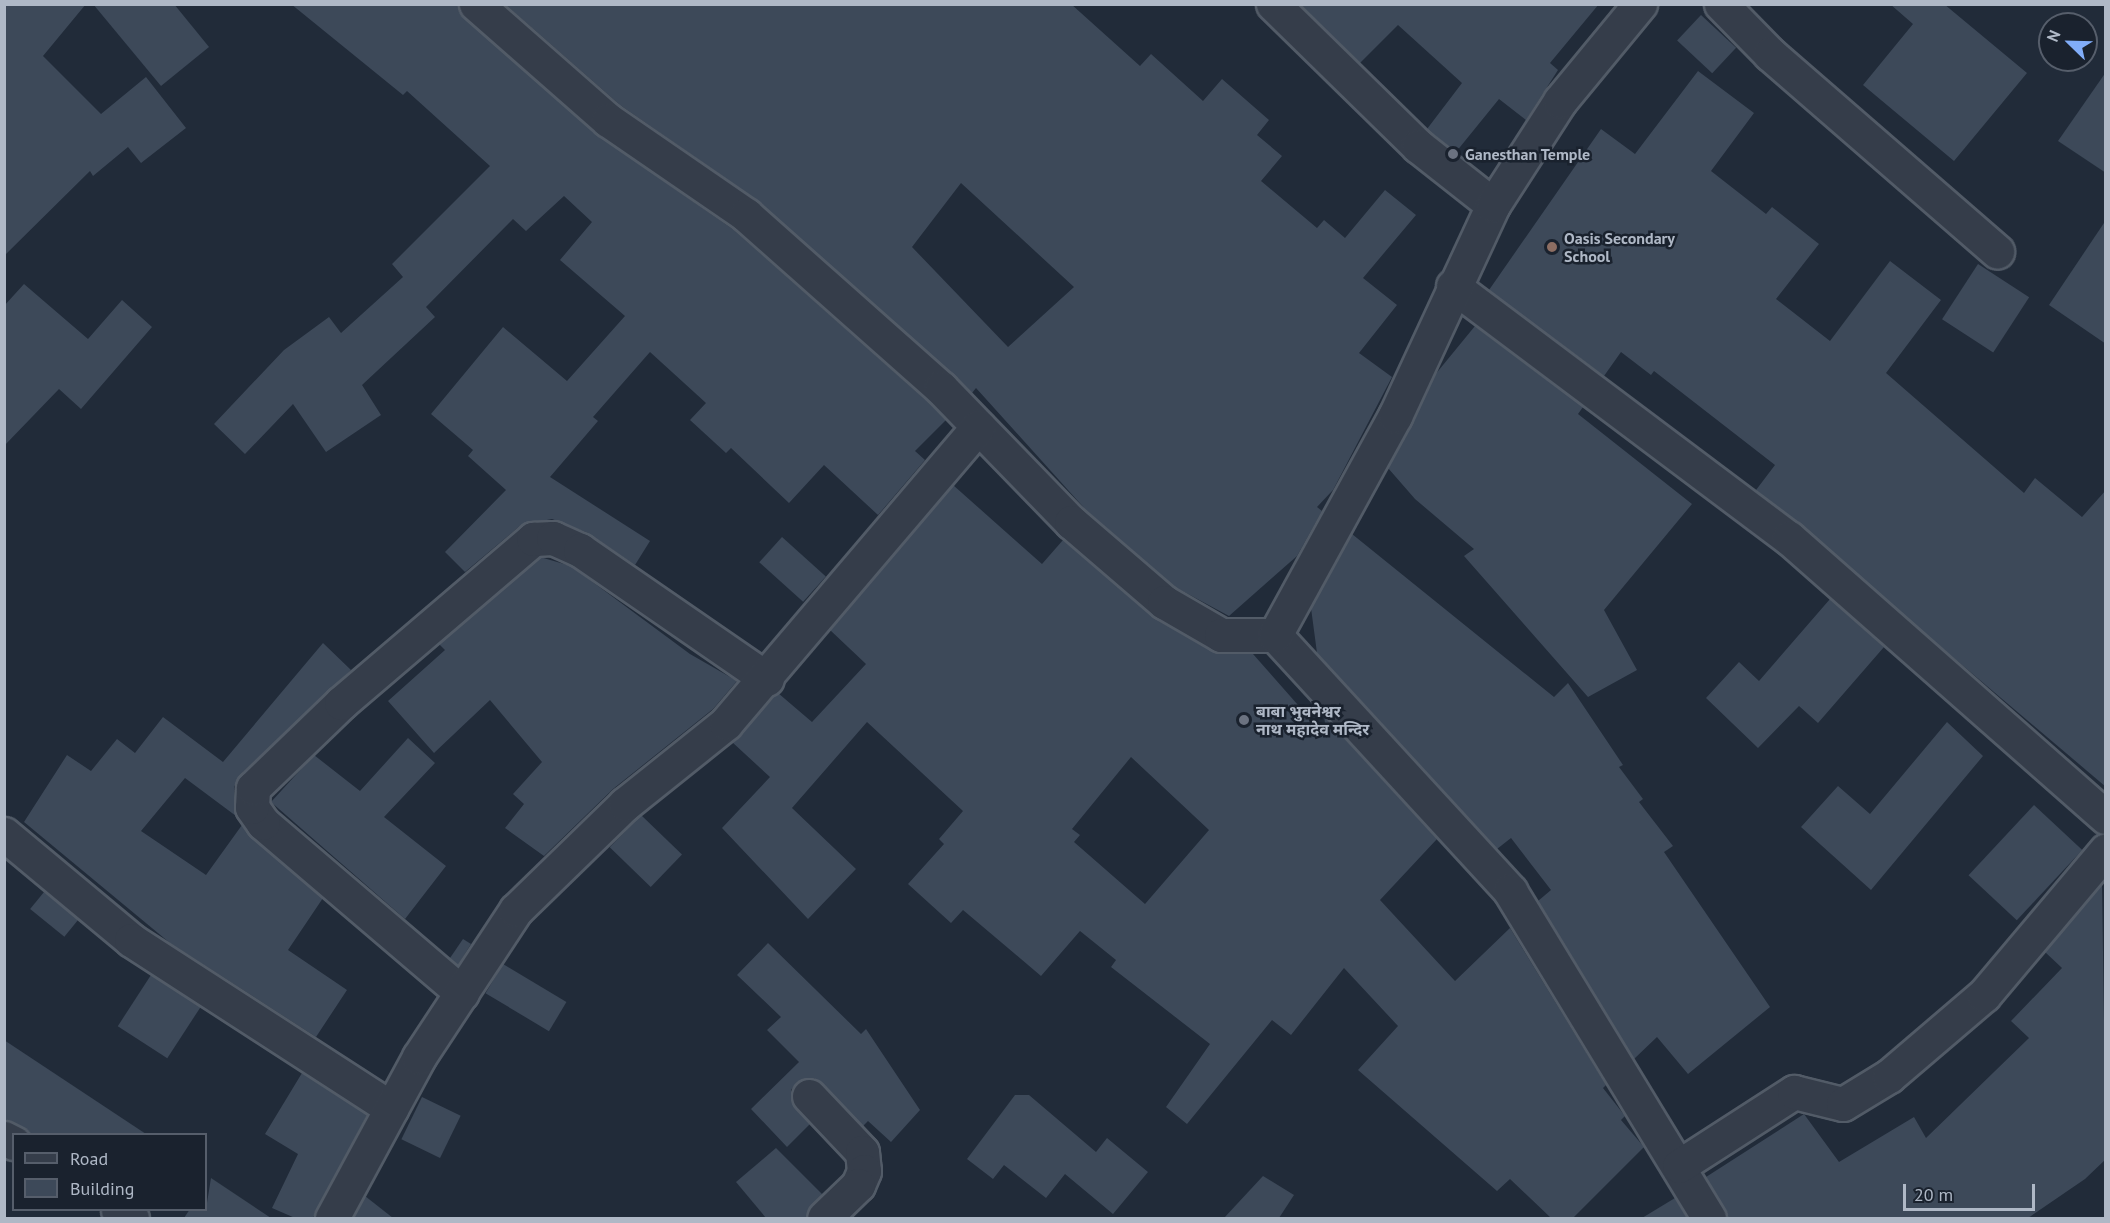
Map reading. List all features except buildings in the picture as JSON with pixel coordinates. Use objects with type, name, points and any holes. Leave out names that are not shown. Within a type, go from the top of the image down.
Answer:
[{"type":"street","points":[[476,4],[608,120],[746,215],[978,427],[1071,522],[1164,602],[1221,635],[1275,635],[1510,891],[1709,1218]]},
{"type":"street","points":[[1273,4],[1418,146],[1493,205]]},
{"type":"street","points":[[1275,635],[1395,416],[1453,286],[1493,205],[1560,101],[1640,4]]},
{"type":"street","points":[[1721,4],[1770,54],[1997,251]]},
{"type":"street","points":[[1453,286],[1789,538],[2106,817]]},
{"type":"street","points":[[332,1218],[391,1108],[516,910],[625,804],[726,723],[767,680],[978,427]]},
{"type":"street","points":[[462,993],[263,823],[252,807],[253,788],[341,703],[533,539],[553,538],[579,550],[767,680]]},
{"type":"street","points":[[4,834],[131,940],[391,1108]]},
{"type":"street","points":[[1679,1166],[1794,1092],[1843,1104],[1889,1076],[1984,995],[2106,850]]},
{"type":"street","points":[[809,1096],[862,1152],[864,1171],[858,1185],[824,1218]]},
{"type":"place","name":"Ganesthan Temple","points":[[1453,154]]},
{"type":"place","name":"Oasis Secondary School","points":[[1552,247]]},
{"type":"place","name":"बाबा भुवनेश्वर नाथ महादेव मन्दिर","points":[[1244,720]]}]
